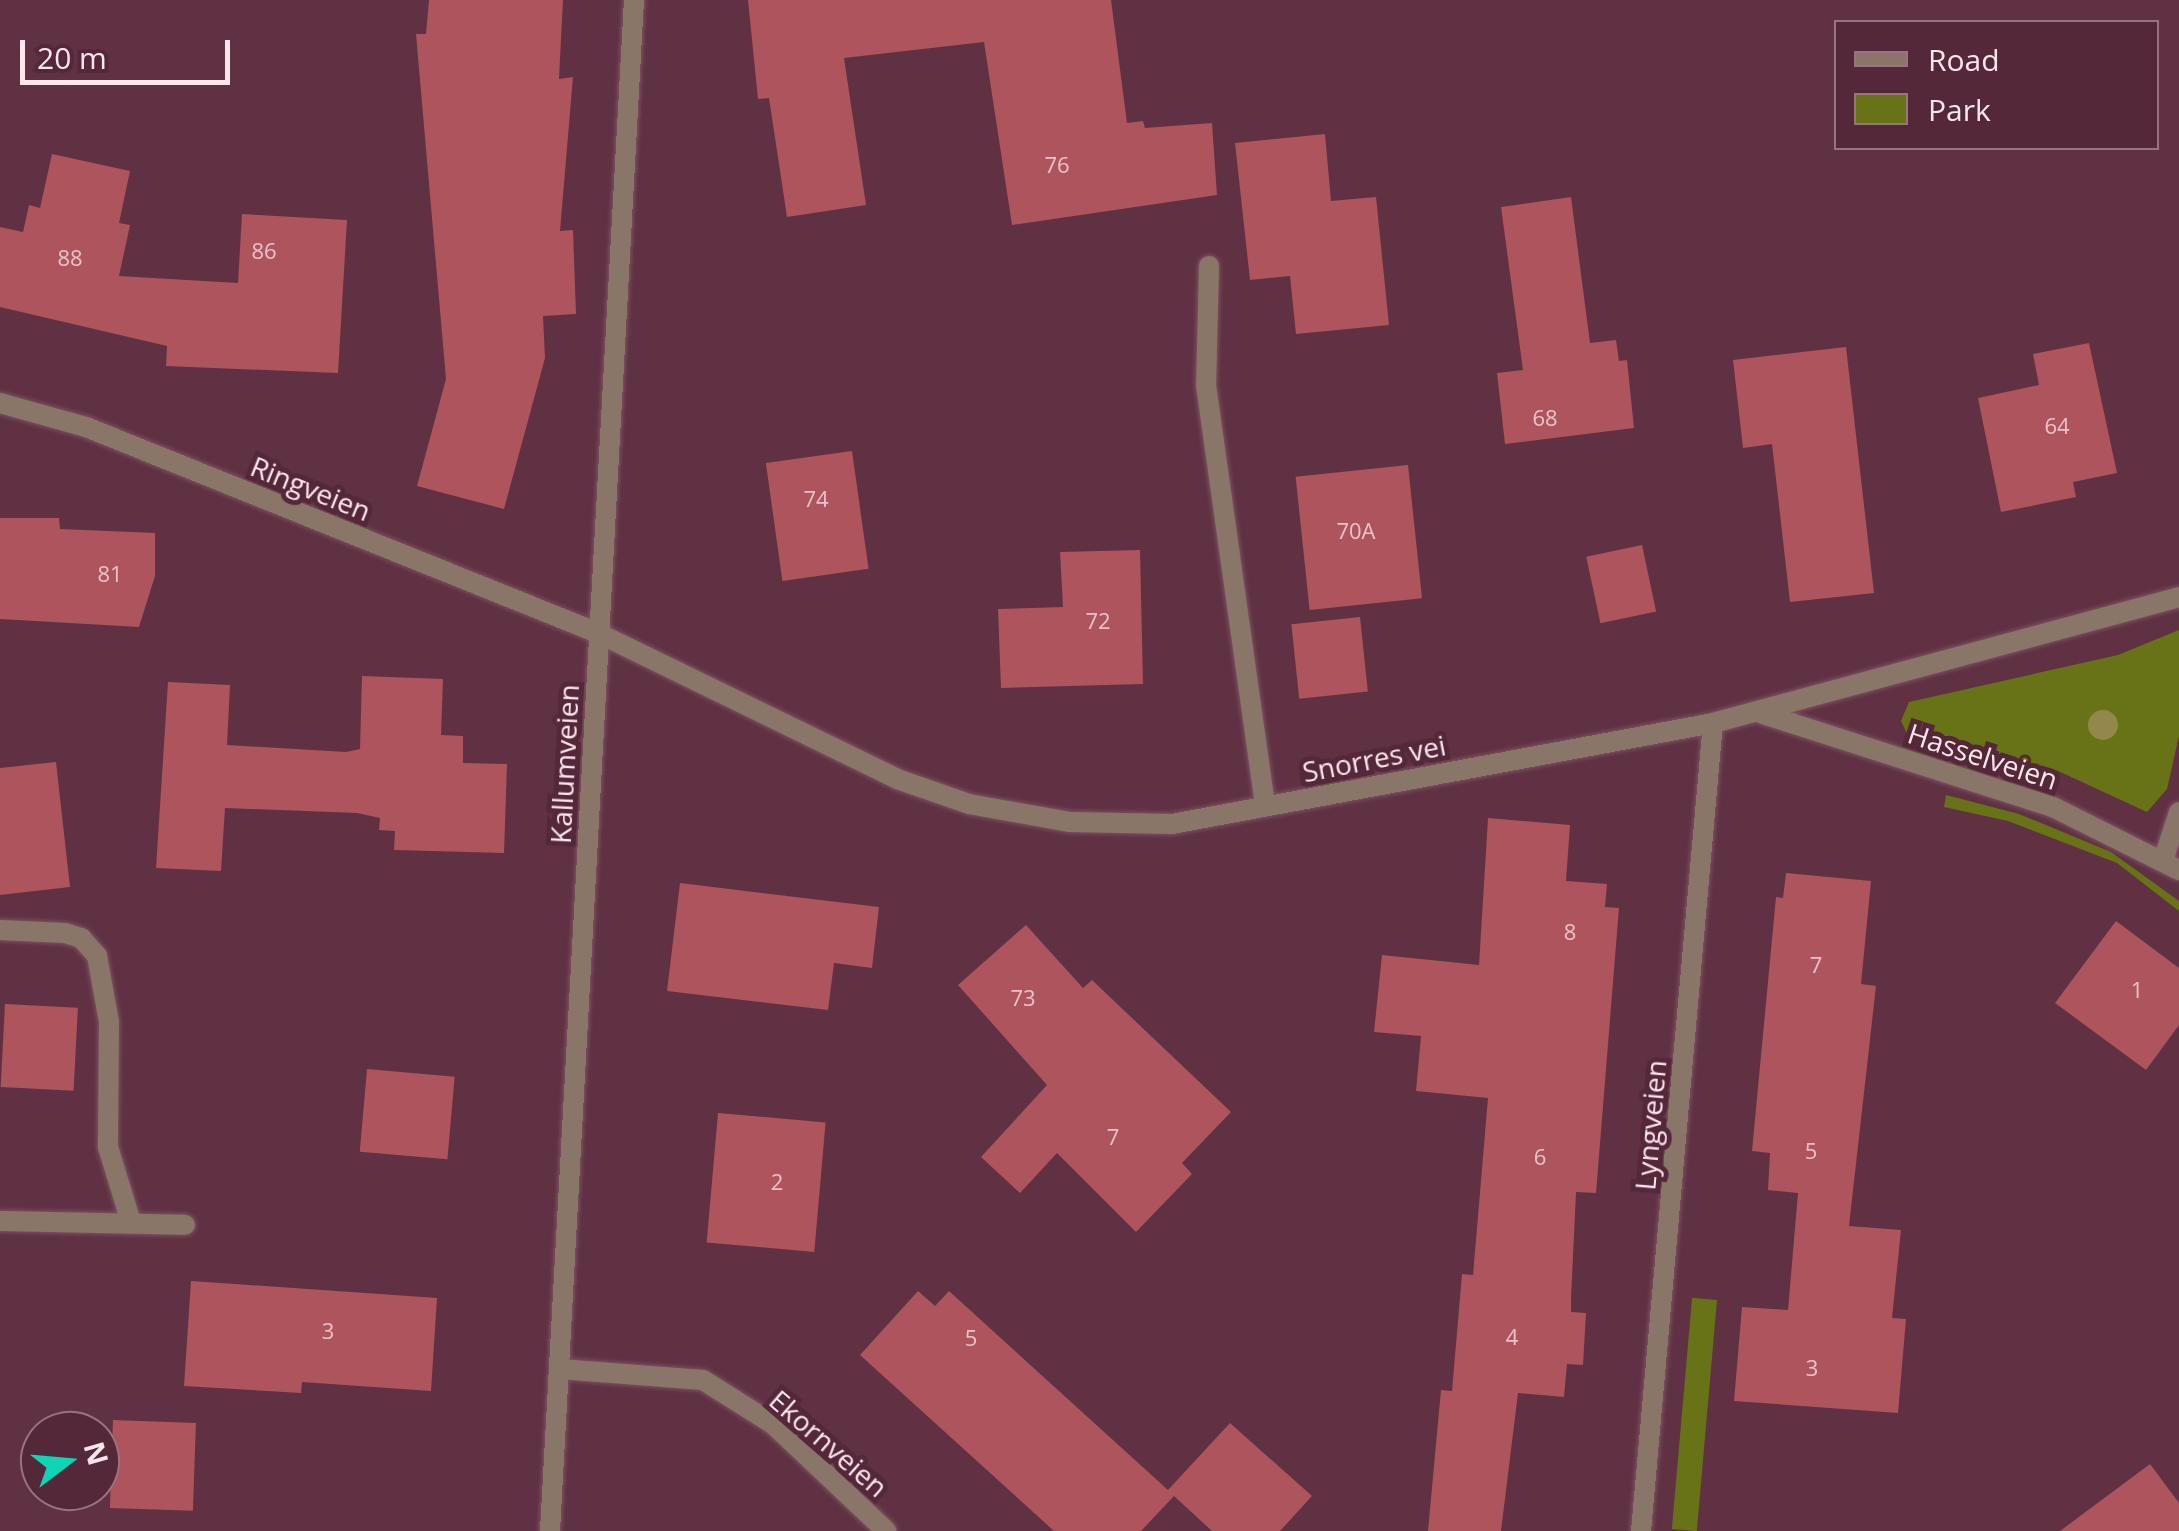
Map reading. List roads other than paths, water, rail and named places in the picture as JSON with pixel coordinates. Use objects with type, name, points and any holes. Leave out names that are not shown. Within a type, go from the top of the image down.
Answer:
[{"type":"street","name":"Kallumveien","points":[[550,1531],[634,0]]},
{"type":"street","points":[[1210,266],[1206,385],[1265,806]]},
{"type":"street","name":"Ringveien","points":[[0,404],[86,427],[598,634]]},
{"type":"street","name":"Snorres vei","points":[[598,634],[896,778],[970,804],[1070,822],[1172,824],[1761,713],[2179,597]]},
{"type":"street","name":"Hasselveien","points":[[1761,713],[2053,806],[2172,864]]},
{"type":"street","name":"Lyngveien","points":[[1642,1531],[1713,723]]},
{"type":"street","points":[[2172,864],[2179,812]]},
{"type":"street","points":[[0,930],[65,933],[81,938],[97,956],[109,1022],[108,1147],[130,1219]]},
{"type":"street","points":[[0,1221],[130,1219],[185,1225]]},
{"type":"street","name":"Ekornveien","points":[[560,1369],[703,1380],[772,1424],[886,1531]]}]
